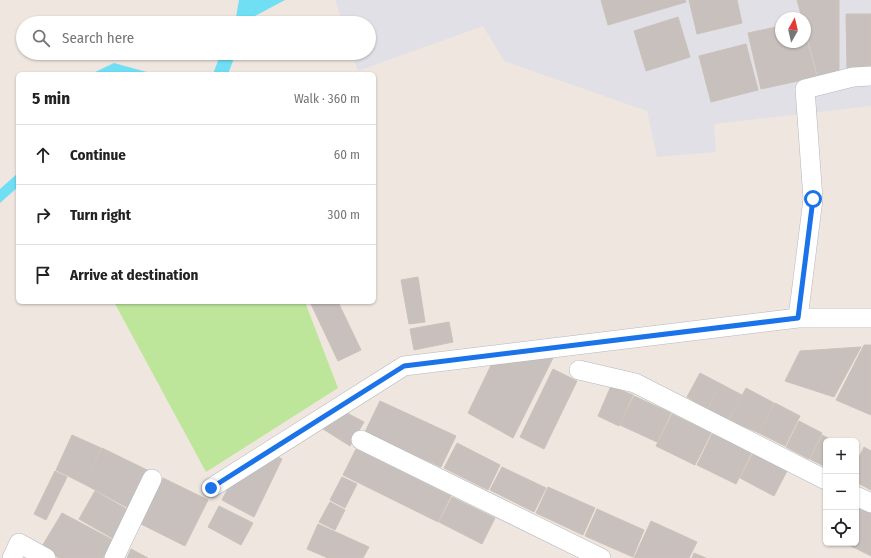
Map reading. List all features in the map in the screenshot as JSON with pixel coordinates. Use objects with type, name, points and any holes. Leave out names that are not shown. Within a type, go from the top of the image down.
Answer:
[{"type":"street","points":[[798,318],[813,199],[805,89],[853,77],[871,76]]},
{"type":"street","points":[[211,488],[404,366],[798,318],[871,318]]},
{"type":"street","points":[[579,370],[635,384],[823,478]]},
{"type":"street","points":[[361,440],[601,558]]},
{"type":"street","points":[[114,558],[152,479]]},
{"type":"street","points":[[859,497],[871,503]]},
{"type":"street","points":[[12,558],[19,543],[46,558]]},
{"type":"shaded area","points":[[335,0],[871,0],[871,106],[714,124],[716,152],[657,157],[647,111],[504,61],[483,26],[358,71],[354,60],[376,60],[376,16],[341,16]]},
{"type":"green space","points":[[115,304],[306,304],[338,388],[206,472]]},
{"type":"water","points":[[239,0],[285,0],[255,16],[236,16]]},
{"type":"water","points":[[218,60],[233,60],[229,72],[214,72]]},
{"type":"water","points":[[114,63],[147,72],[95,72]]},
{"type":"water","points":[[16,175],[16,189],[0,203],[0,189]]},
{"type":"building","points":[[601,0],[685,0],[686,2],[608,25]]},
{"type":"building","points":[[689,0],[737,0],[742,23],[697,34]]},
{"type":"building","points":[[797,0],[839,0],[839,72],[818,76],[810,48],[811,12],[800,12]]},
{"type":"building","points":[[846,14],[871,14],[871,71],[847,71]]},
{"type":"building","points":[[678,17],[690,57],[646,71],[634,31]]},
{"type":"building","points":[[775,27],[775,48],[809,48],[817,77],[761,89],[748,33]]},
{"type":"building","points":[[746,44],[758,90],[711,102],[699,56]]},
{"type":"building","points":[[418,277],[425,322],[409,324],[401,280]]},
{"type":"building","points":[[311,304],[339,304],[361,350],[338,361]]},
{"type":"building","points":[[449,322],[453,342],[414,350],[410,329]]},
{"type":"building","points":[[864,345],[871,345],[871,415],[836,400]]},
{"type":"building","points":[[861,347],[834,397],[785,381],[800,351]]},
{"type":"building","points":[[556,352],[513,438],[468,413],[495,357]]},
{"type":"building","points":[[553,369],[577,381],[544,449],[520,437]]},
{"type":"building","points":[[700,373],[721,384],[707,409],[687,397]]},
{"type":"building","points":[[721,384],[742,395],[728,420],[708,409]]},
{"type":"building","points":[[611,386],[633,395],[619,426],[598,416]]},
{"type":"building","points":[[746,388],[774,403],[759,433],[729,420]]},
{"type":"building","points":[[634,396],[671,413],[657,442],[620,425]]},
{"type":"building","points":[[380,401],[456,436],[441,467],[365,432]]},
{"type":"building","points":[[775,403],[800,416],[785,446],[759,433]]},
{"type":"building","points":[[332,405],[364,422],[350,446],[312,422]]},
{"type":"building","points":[[672,414],[711,433],[695,465],[656,446]]},
{"type":"building","points":[[799,421],[822,433],[809,459],[786,447]]},
{"type":"building","points":[[712,434],[752,452],[736,484],[697,465]]},
{"type":"building","points":[[72,435],[101,448],[84,484],[56,470]]},
{"type":"building","points":[[822,435],[828,438],[823,438],[823,466],[810,459]]},
{"type":"building","points":[[457,443],[500,465],[488,490],[444,468]]},
{"type":"building","points":[[864,447],[871,451],[871,490],[859,484],[859,457]]},
{"type":"building","points":[[102,448],[149,471],[130,509],[84,484]]},
{"type":"building","points":[[356,449],[451,496],[438,522],[343,475]]},
{"type":"building","points":[[265,451],[282,459],[254,517],[222,500],[238,469]]},
{"type":"building","points":[[753,453],[787,471],[774,496],[740,478]]},
{"type":"building","points":[[502,467],[546,488],[534,512],[490,490]]},
{"type":"building","points":[[55,471],[67,477],[46,520],[34,514]]},
{"type":"building","points":[[342,477],[357,484],[345,508],[330,500]]},
{"type":"building","points":[[163,478],[208,500],[185,546],[141,524]]},
{"type":"building","points":[[548,487],[595,508],[583,535],[536,513]]},
{"type":"building","points":[[95,491],[130,511],[114,539],[79,519]]},
{"type":"building","points":[[452,497],[495,518],[482,544],[439,522]]},
{"type":"building","points":[[330,502],[345,510],[335,530],[319,522]]},
{"type":"building","points":[[859,503],[863,505],[859,514]]},
{"type":"building","points":[[864,505],[871,509],[871,556],[851,546],[859,546],[859,515]]},
{"type":"building","points":[[219,506],[253,523],[241,545],[208,527]]},
{"type":"building","points":[[597,509],[644,530],[633,557],[585,536]]},
{"type":"building","points":[[62,513],[113,540],[103,558],[59,558],[41,548]]},
{"type":"building","points":[[651,521],[697,542],[689,558],[634,558]]},
{"type":"building","points":[[318,524],[369,547],[363,558],[328,558],[307,549]]},
{"type":"building","points":[[131,549],[148,558],[127,558]]},
{"type":"building","points":[[694,553],[706,558],[692,558]]},
{"type":"route","points":[[211,488],[404,366],[798,318],[813,199]]}]
